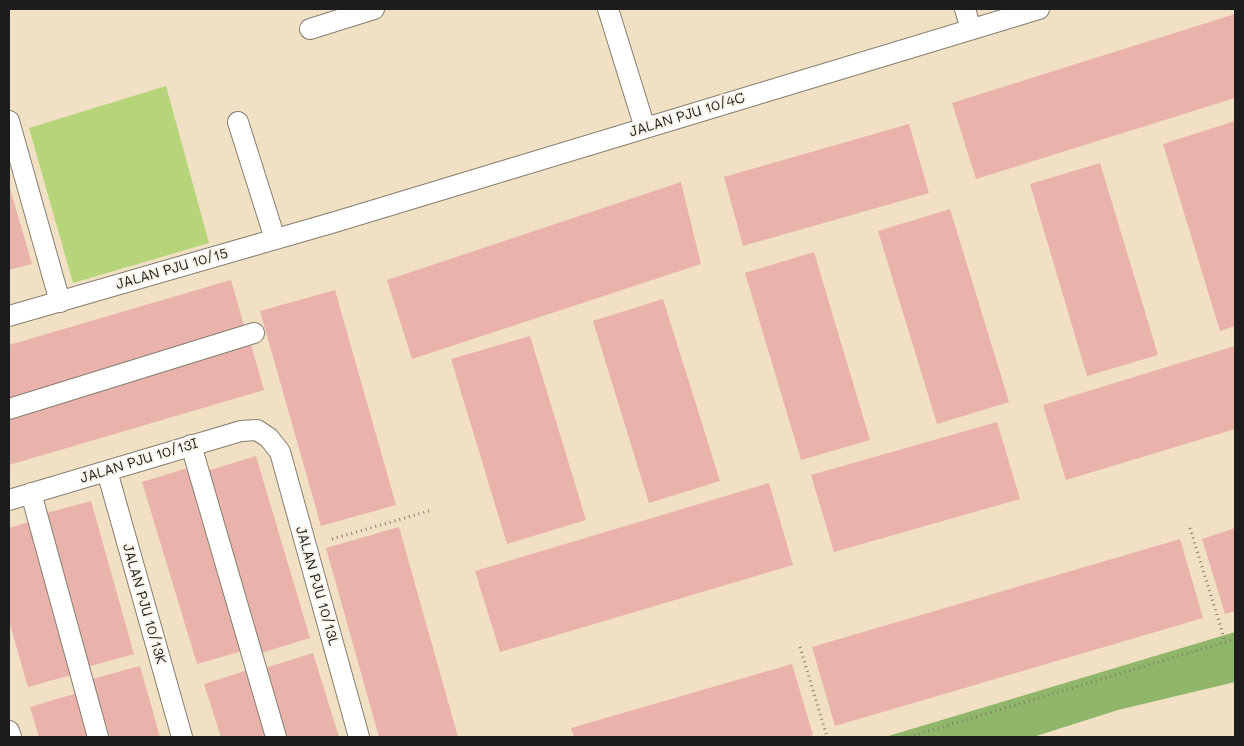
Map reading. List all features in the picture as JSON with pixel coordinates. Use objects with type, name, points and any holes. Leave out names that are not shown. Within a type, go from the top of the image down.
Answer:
[{"type":"street","points":[[310,29],[374,9]]},
{"type":"street","points":[[608,9],[645,128]]},
{"type":"street","points":[[965,9],[971,29]]},
{"type":"street","name":"JALAN PJU 10/4C","points":[[335,222],[971,29],[995,15],[1029,10]]},
{"type":"street","points":[[9,121],[60,302]]},
{"type":"street","points":[[238,122],[275,239]]},
{"type":"street","name":"JALAN PJU 10/15","points":[[9,316],[335,222]]},
{"type":"street","points":[[9,409],[254,333]]},
{"type":"street","name":"JALAN PJU 10/13I","points":[[9,500],[241,431],[257,430],[269,438]]},
{"type":"street","name":"JALAN PJU 10/13L","points":[[269,438],[280,452],[359,737]]},
{"type":"street","points":[[192,445],[276,737]]},
{"type":"street","name":"JALAN PJU 10/13K","points":[[107,471],[182,737]]},
{"type":"street","points":[[31,493],[98,737]]},
{"type":"street","points":[[9,731],[10,737]]},
{"type":"path","points":[[332,539],[429,511]]},
{"type":"path","points":[[1190,528],[1225,641]]},
{"type":"path","points":[[909,737],[1235,639]]},
{"type":"path","points":[[800,647],[827,737]]},
{"type":"green space","points":[[166,86],[209,243],[73,283],[29,128]]},
{"type":"green space","points":[[1235,632],[1235,682],[1118,710],[1033,737],[885,737]]},
{"type":"building","points":[[1235,14],[1235,98],[976,179],[952,103]]},
{"type":"building","points":[[1235,121],[1235,326],[1220,331],[1163,144]]},
{"type":"building","points":[[909,124],[929,193],[743,246],[724,177]]},
{"type":"building","points":[[1100,163],[1158,355],[1087,376],[1030,184]]},
{"type":"building","points":[[681,182],[701,264],[412,359],[387,280]]},
{"type":"building","points":[[9,185],[32,264],[9,270]]},
{"type":"building","points":[[950,209],[1009,402],[937,424],[878,231]]},
{"type":"building","points":[[814,252],[870,440],[801,460],[745,273]]},
{"type":"building","points":[[231,280],[245,329],[9,398],[9,345]]},
{"type":"building","points":[[335,290],[396,505],[321,526],[260,311]]},
{"type":"building","points":[[663,299],[720,481],[649,503],[593,321]]},
{"type":"building","points":[[530,336],[586,520],[507,544],[451,359]]},
{"type":"building","points":[[250,341],[264,390],[9,465],[9,411]]},
{"type":"building","points":[[1235,346],[1235,429],[1066,480],[1043,405]]},
{"type":"building","points":[[997,422],[1020,499],[834,552],[811,475]]},
{"type":"building","points":[[256,456],[310,638],[261,653],[207,471]]},
{"type":"building","points":[[191,467],[246,650],[197,664],[142,482]]},
{"type":"building","points":[[769,483],[793,565],[500,652],[475,571]]},
{"type":"building","points":[[91,501],[134,654],[87,667],[43,514]]},
{"type":"building","points":[[32,521],[75,674],[28,687],[9,621],[9,528]]},
{"type":"building","points":[[399,527],[458,737],[379,737],[326,548]]},
{"type":"building","points":[[1235,528],[1235,611],[1225,614],[1202,539]]},
{"type":"building","points":[[1180,539],[1203,618],[835,726],[812,647]]},
{"type":"building","points":[[313,653],[339,737],[287,737],[265,668]]},
{"type":"building","points":[[792,664],[813,735],[806,737],[574,737],[571,728]]},
{"type":"building","points":[[140,666],[160,737],[110,737],[92,679]]},
{"type":"building","points":[[251,669],[273,737],[221,737],[204,684]]},
{"type":"building","points":[[77,693],[90,737],[39,737],[30,707]]}]
